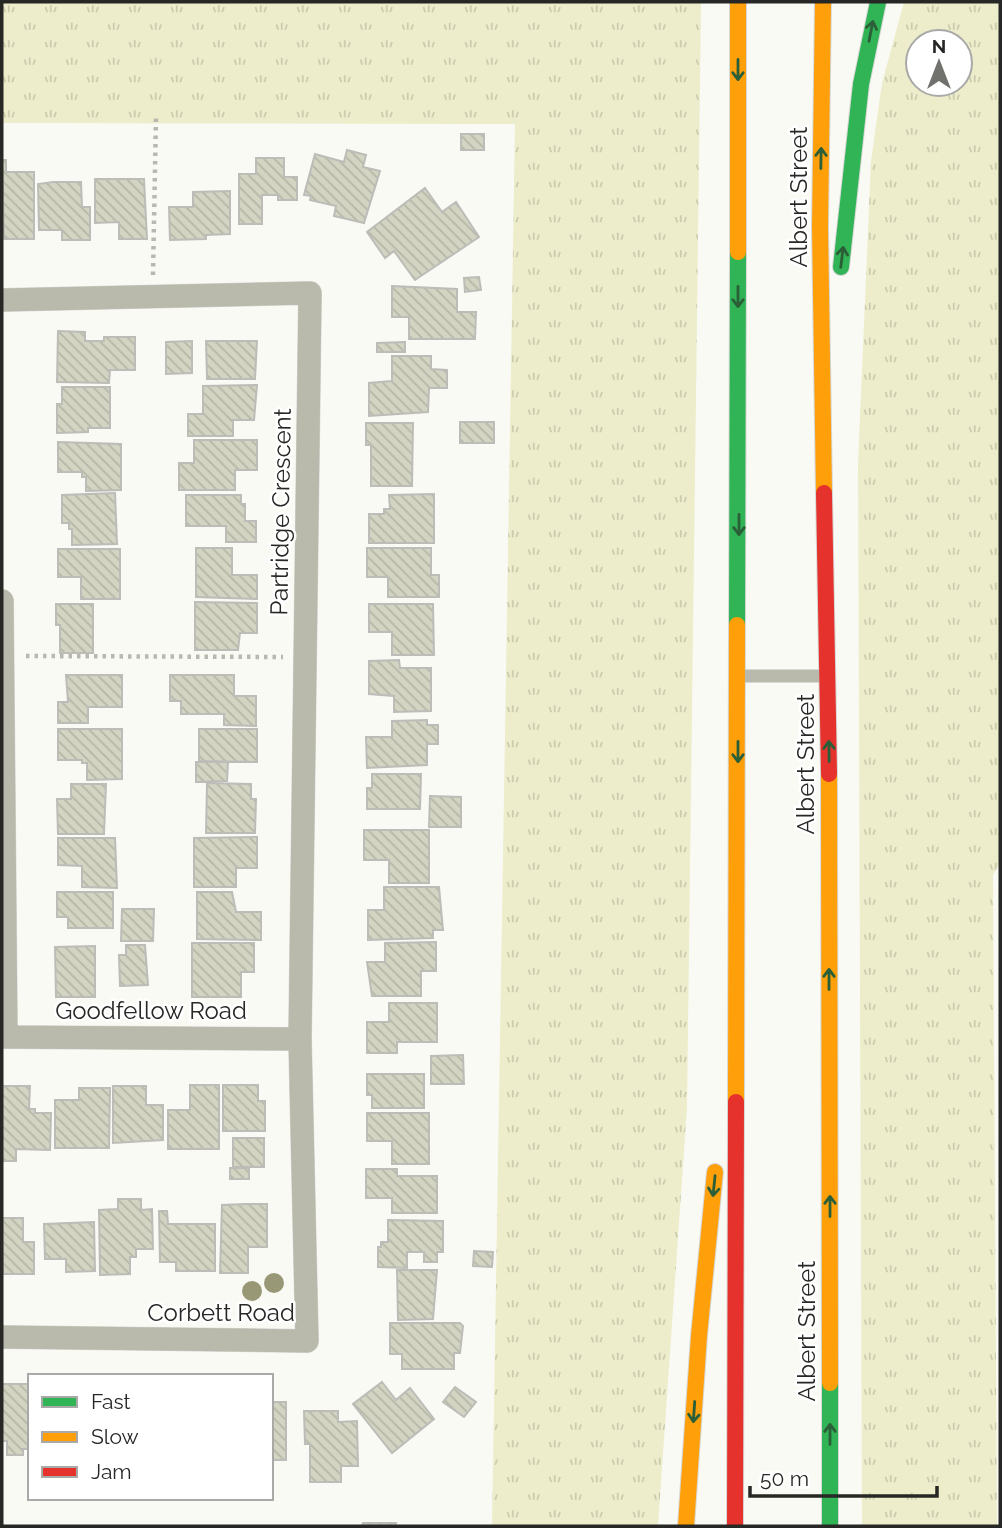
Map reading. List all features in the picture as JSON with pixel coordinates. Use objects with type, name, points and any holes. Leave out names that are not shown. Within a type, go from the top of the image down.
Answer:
[{"type":"highway","points":[[735,1526],[739,676],[738,2]]},
{"type":"highway","name":"Albert Street","points":[[822,2],[820,226],[828,676],[830,1526]]},
{"type":"highway","points":[[824,397],[861,84],[878,2]]},
{"type":"highway","points":[[720,1128],[738,947]]},
{"type":"highway","points":[[686,1526],[699,1336],[717,1156]]},
{"type":"street","name":"Partridge Crescent","points":[[2,300],[310,293],[300,1039]]},
{"type":"street","points":[[2,601],[4,1037]]},
{"type":"street","name":"Goodfellow Road","points":[[4,1037],[300,1039]]},
{"type":"street","name":"Corbett Road","points":[[2,1337],[307,1341],[300,1039]]},
{"type":"lane","points":[[739,676],[828,676]]},
{"type":"path","points":[[153,297],[156,116]]},
{"type":"path","points":[[2,656],[305,657]]},
{"type":"green space","points":[[2,2],[701,2],[687,1108],[658,1526],[492,1526],[515,124],[2,123]]},
{"type":"green space","points":[[904,2],[1000,2],[1000,863],[993,875],[997,1526],[862,1526],[858,463],[871,161],[882,83]]},
{"type":"building","points":[[461,134],[484,134],[484,150],[461,150]]},
{"type":"building","points":[[347,150],[366,155],[363,167],[380,171],[364,223],[334,216],[336,206],[310,200],[311,196],[304,195],[315,154],[344,162]]},
{"type":"building","points":[[256,158],[284,158],[284,177],[297,177],[297,200],[278,200],[278,195],[262,195],[262,224],[239,224],[239,174],[256,174]]},
{"type":"building","points":[[2,160],[6,160],[6,172],[34,172],[34,239],[4,239]]},
{"type":"building","points":[[95,179],[144,179],[147,239],[119,239],[119,222],[95,223]]},
{"type":"building","points":[[81,182],[82,207],[90,207],[90,240],[62,240],[62,230],[39,230],[38,184]]},
{"type":"building","points":[[425,188],[442,212],[456,202],[479,237],[415,280],[394,251],[385,258],[367,232]]},
{"type":"building","points":[[230,191],[230,234],[206,235],[206,239],[170,240],[169,207],[193,207],[193,192]]},
{"type":"building","points":[[479,277],[481,290],[465,292],[464,278]]},
{"type":"building","points":[[392,286],[457,289],[457,312],[476,312],[475,339],[409,339],[409,317],[392,317]]},
{"type":"building","points":[[58,331],[85,332],[85,341],[104,341],[104,337],[135,337],[135,370],[110,370],[109,383],[57,382]]},
{"type":"building","points":[[192,341],[192,373],[166,374],[166,342]]},
{"type":"building","points":[[206,341],[257,341],[255,379],[207,379]]},
{"type":"building","points":[[405,342],[405,352],[377,352],[377,343]]},
{"type":"building","points":[[392,356],[431,356],[431,369],[447,370],[447,388],[429,388],[428,412],[369,416],[369,383],[392,381]]},
{"type":"building","points":[[257,385],[254,420],[233,420],[233,436],[188,436],[188,414],[203,414],[203,386]]},
{"type":"building","points":[[62,387],[110,387],[110,428],[57,433],[57,404],[62,404]]},
{"type":"building","points":[[460,422],[494,422],[494,443],[460,443]]},
{"type":"building","points":[[366,423],[413,423],[412,486],[371,486],[371,445],[366,445]]},
{"type":"building","points":[[194,440],[257,440],[257,470],[235,470],[235,490],[179,490],[179,463],[194,463]]},
{"type":"building","points":[[58,442],[121,444],[121,490],[86,491],[86,477],[82,477],[82,472],[58,472]]},
{"type":"building","points":[[115,493],[117,544],[72,545],[72,529],[69,529],[69,523],[62,523],[62,495]]},
{"type":"building","points":[[434,494],[434,543],[369,543],[369,514],[384,514],[384,509],[390,509],[389,495]]},
{"type":"building","points":[[186,495],[241,495],[241,504],[245,504],[245,521],[256,521],[256,542],[226,542],[226,526],[186,526]]},
{"type":"building","points":[[196,548],[232,548],[232,575],[257,575],[257,599],[196,597]]},
{"type":"building","points":[[367,548],[431,548],[431,575],[439,575],[439,597],[388,597],[388,577],[367,577]]},
{"type":"building","points":[[58,549],[120,549],[120,599],[81,599],[81,577],[58,577]]},
{"type":"building","points":[[195,602],[257,603],[257,633],[240,633],[238,650],[195,650]]},
{"type":"building","points":[[56,604],[93,604],[93,653],[60,653],[60,625],[56,625]]},
{"type":"building","points":[[369,604],[433,604],[434,655],[392,655],[392,632],[369,632]]},
{"type":"building","points":[[399,660],[400,668],[431,668],[431,711],[394,712],[394,696],[369,694],[369,661]]},
{"type":"building","points":[[66,675],[122,675],[122,707],[88,707],[88,723],[58,723],[58,702],[68,702]]},
{"type":"building","points":[[170,675],[234,675],[234,696],[256,696],[256,726],[224,725],[224,714],[181,714],[181,701],[170,701]]},
{"type":"building","points":[[427,720],[427,725],[438,725],[438,744],[427,744],[427,765],[367,768],[366,737],[392,737],[392,721]]},
{"type":"building","points":[[58,729],[122,729],[122,779],[87,780],[87,763],[82,763],[82,760],[58,760]]},
{"type":"building","points":[[199,729],[257,729],[257,762],[199,761]]},
{"type":"building","points":[[196,762],[228,762],[227,781],[196,782]]},
{"type":"building","points":[[372,774],[421,774],[420,809],[367,809],[367,788],[372,788]]},
{"type":"building","points":[[207,783],[251,784],[251,799],[256,799],[255,833],[206,833]]},
{"type":"building","points":[[71,784],[106,784],[104,834],[58,834],[57,799],[71,799]]},
{"type":"building","points":[[430,796],[461,797],[461,827],[429,827]]},
{"type":"building","points":[[364,830],[429,830],[429,883],[389,883],[389,860],[364,860]]},
{"type":"building","points":[[257,837],[257,868],[236,868],[236,887],[194,887],[194,838]]},
{"type":"building","points":[[58,838],[115,838],[117,888],[82,887],[82,866],[58,865]]},
{"type":"building","points":[[384,887],[439,887],[443,930],[433,930],[433,938],[368,940],[368,910],[384,910]]},
{"type":"building","points":[[57,892],[113,892],[113,928],[68,928],[68,917],[57,917]]},
{"type":"building","points":[[197,892],[232,892],[236,912],[261,912],[261,940],[197,939]]},
{"type":"building","points":[[122,909],[154,909],[153,941],[121,941]]},
{"type":"building","points":[[436,942],[436,971],[421,971],[421,996],[372,996],[367,962],[385,962],[385,943]]},
{"type":"building","points":[[192,943],[254,943],[254,972],[241,972],[241,997],[192,997]]},
{"type":"building","points":[[126,945],[145,945],[148,985],[120,986],[119,955],[126,955]]},
{"type":"building","points":[[95,946],[95,997],[56,997],[55,947]]},
{"type":"building","points":[[389,1003],[437,1003],[437,1042],[397,1042],[397,1053],[367,1053],[367,1022],[389,1022]]},
{"type":"building","points":[[463,1055],[464,1084],[431,1084],[431,1056]]},
{"type":"building","points":[[367,1074],[424,1074],[424,1108],[372,1108],[372,1095],[367,1095]]},
{"type":"building","points":[[190,1085],[219,1085],[219,1149],[168,1149],[168,1110],[190,1110]]},
{"type":"building","points":[[223,1085],[258,1085],[258,1101],[265,1101],[265,1131],[223,1131]]},
{"type":"building","points":[[2,1086],[30,1086],[29,1109],[35,1109],[35,1113],[51,1113],[50,1150],[16,1149],[16,1161],[2,1161]]},
{"type":"building","points":[[113,1086],[146,1086],[146,1105],[163,1105],[163,1140],[113,1143]]},
{"type":"building","points":[[79,1088],[110,1088],[109,1148],[55,1148],[55,1100],[79,1100]]},
{"type":"building","points":[[367,1113],[429,1113],[429,1164],[392,1164],[392,1141],[367,1141]]},
{"type":"building","points":[[233,1138],[264,1138],[264,1167],[233,1167]]},
{"type":"building","points":[[230,1168],[249,1168],[249,1179],[230,1179]]},
{"type":"building","points":[[366,1169],[397,1169],[397,1176],[437,1176],[437,1213],[392,1213],[392,1198],[366,1198]]},
{"type":"building","points":[[118,1199],[141,1199],[141,1210],[152,1209],[153,1249],[136,1249],[136,1257],[130,1257],[130,1274],[100,1275],[99,1210],[118,1209]]},
{"type":"building","points":[[267,1204],[267,1247],[248,1247],[248,1273],[220,1273],[222,1205]]},
{"type":"building","points":[[159,1211],[167,1211],[168,1224],[215,1224],[215,1271],[176,1271],[176,1262],[160,1262]]},
{"type":"building","points":[[2,1218],[23,1218],[23,1242],[34,1242],[34,1274],[3,1274]]},
{"type":"building","points":[[388,1220],[443,1221],[443,1252],[437,1252],[437,1262],[424,1262],[424,1252],[407,1252],[407,1268],[378,1267],[378,1247],[381,1247],[381,1242],[388,1242]]},
{"type":"building","points":[[94,1222],[95,1271],[66,1272],[66,1259],[45,1259],[44,1224]]},
{"type":"building","points":[[474,1251],[493,1252],[492,1267],[473,1266]]},
{"type":"building","points":[[397,1270],[437,1270],[433,1319],[398,1320]]},
{"type":"building","points":[[390,1323],[460,1323],[463,1326],[460,1353],[454,1353],[454,1369],[402,1369],[402,1354],[390,1354]]},
{"type":"building","points":[[382,1382],[396,1400],[410,1388],[434,1419],[392,1453],[353,1404]]},
{"type":"building","points":[[2,1384],[28,1384],[28,1449],[23,1449],[23,1455],[7,1455],[7,1441],[2,1441]]},
{"type":"building","points":[[455,1387],[476,1402],[464,1417],[443,1402]]},
{"type":"building","points":[[273,1402],[286,1402],[286,1460],[273,1460]]},
{"type":"building","points":[[304,1411],[338,1411],[338,1422],[357,1421],[358,1466],[341,1466],[341,1482],[310,1482],[310,1444],[305,1444]]},
{"type":"building","points":[[363,1523],[396,1523],[395,1526],[362,1526]]},
{"type":"traffic: fast","points":[[841,267],[861,84],[878,2]]},
{"type":"traffic: fast","points":[[737,625],[738,252]]},
{"type":"traffic: fast","points":[[830,1383],[830,1526]]},
{"type":"traffic: slow","points":[[738,2],[738,252]]},
{"type":"traffic: slow","points":[[823,2],[820,226],[824,493]]},
{"type":"traffic: slow","points":[[736,1102],[737,625]]},
{"type":"traffic: slow","points":[[829,774],[830,1383]]},
{"type":"traffic: slow","points":[[686,1526],[699,1336],[715,1172]]},
{"type":"traffic: jam","points":[[824,493],[829,774]]},
{"type":"traffic: jam","points":[[735,1526],[736,1102]]}]
